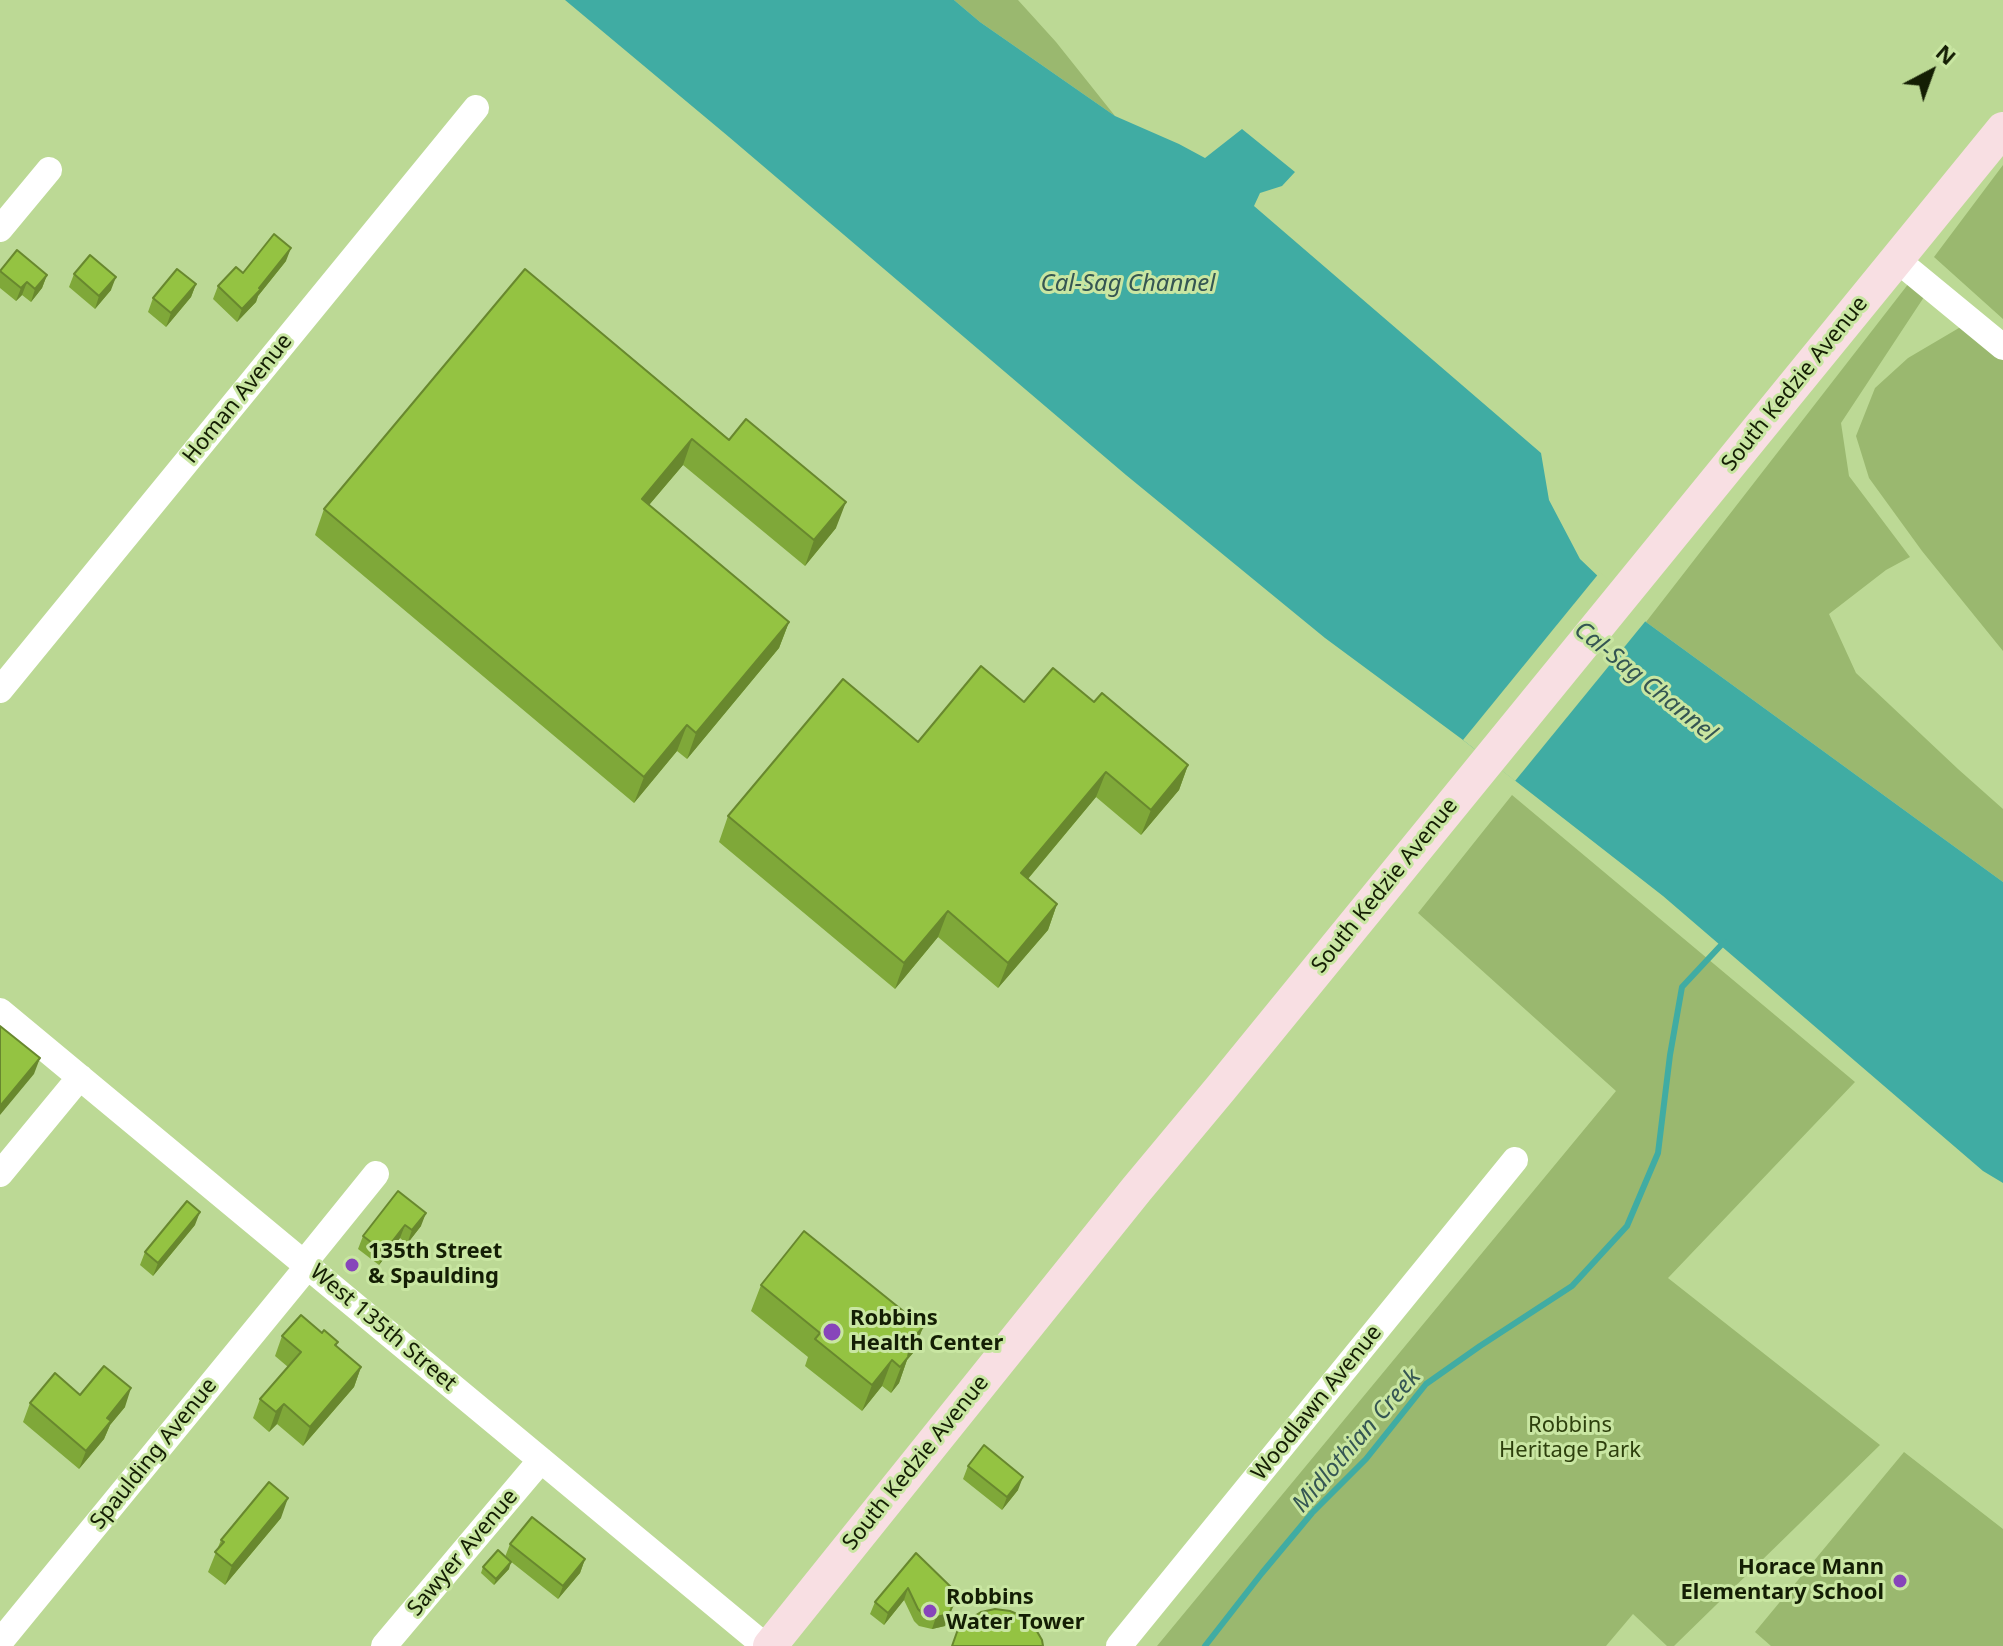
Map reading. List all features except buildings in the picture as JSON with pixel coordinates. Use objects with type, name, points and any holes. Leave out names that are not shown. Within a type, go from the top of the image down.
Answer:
[{"type":"main road","name":"South Kedzie Avenue","points":[[768,1646],[2003,129]]},
{"type":"street","name":"Homan Avenue","points":[[0,690],[476,108]]},
{"type":"street","points":[[0,229],[49,170]]},
{"type":"street","points":[[1896,259],[2003,347]]},
{"type":"street","name":"West 135th Street","points":[[0,1011],[768,1646]]},
{"type":"street","points":[[0,1174],[80,1077]]},
{"type":"street","name":"Woodlawn Avenue","points":[[1119,1646],[1515,1160]]},
{"type":"street","name":"Spaulding Avenue","points":[[0,1642],[376,1174]]},
{"type":"street","name":"Sawyer Avenue","points":[[384,1646],[541,1460]]},
{"type":"green space","points":[[954,0],[1018,0],[1115,116],[980,22]]},
{"type":"green space","points":[[2003,165],[2003,319],[1934,257]]},
{"type":"green space","points":[[1909,283],[1926,294],[1841,423],[1849,476],[1910,557],[1886,570],[1829,614],[1856,673],[2003,809],[2003,882],[1646,622]]},
{"type":"green space","points":[[1964,325],[2003,359],[2003,651],[1922,551],[1869,478],[1856,436],[1875,388],[1908,358]]},
{"type":"green space","name":"Robbins Heritage Park","points":[[1512,795],[1855,1082],[1668,1278],[1880,1445],[1674,1646],[1667,1646],[1633,1614],[1606,1646],[1157,1646],[1616,1091],[1418,913]]},
{"type":"green space","name":"Horace Mann Elementary School","points":[[1904,1452],[2003,1529],[2003,1646],[1771,1646],[1755,1632]]},
{"type":"water","name":"Cal-Sag Channel","points":[[565,0],[954,0],[980,22],[1115,116],[1205,158],[1242,129],[1295,172],[1282,186],[1260,193],[1254,206],[1541,453],[1549,500],[1580,559],[1646,622],[2003,882],[2003,1183],[1983,1171],[1663,896],[1463,740],[1325,638],[1126,475]]},
{"type":"pier","points":[[1600,572],[1648,618],[1515,781],[1463,740]]},
{"type":"waterway","name":"Midlothian Creek","points":[[1205,1646],[1312,1513],[1366,1459],[1426,1384],[1572,1286],[1627,1226],[1658,1153],[1682,987],[1724,942]]},
{"type":"place","name":"135th Street & Spaulding","points":[[352,1265]]},
{"type":"place","name":"Robbins Health Center","points":[[832,1332]]},
{"type":"place","name":"Horace Mann Elementary School","points":[[1900,1581]]},
{"type":"place","name":"Robbins Water Tower","points":[[930,1611]]}]
